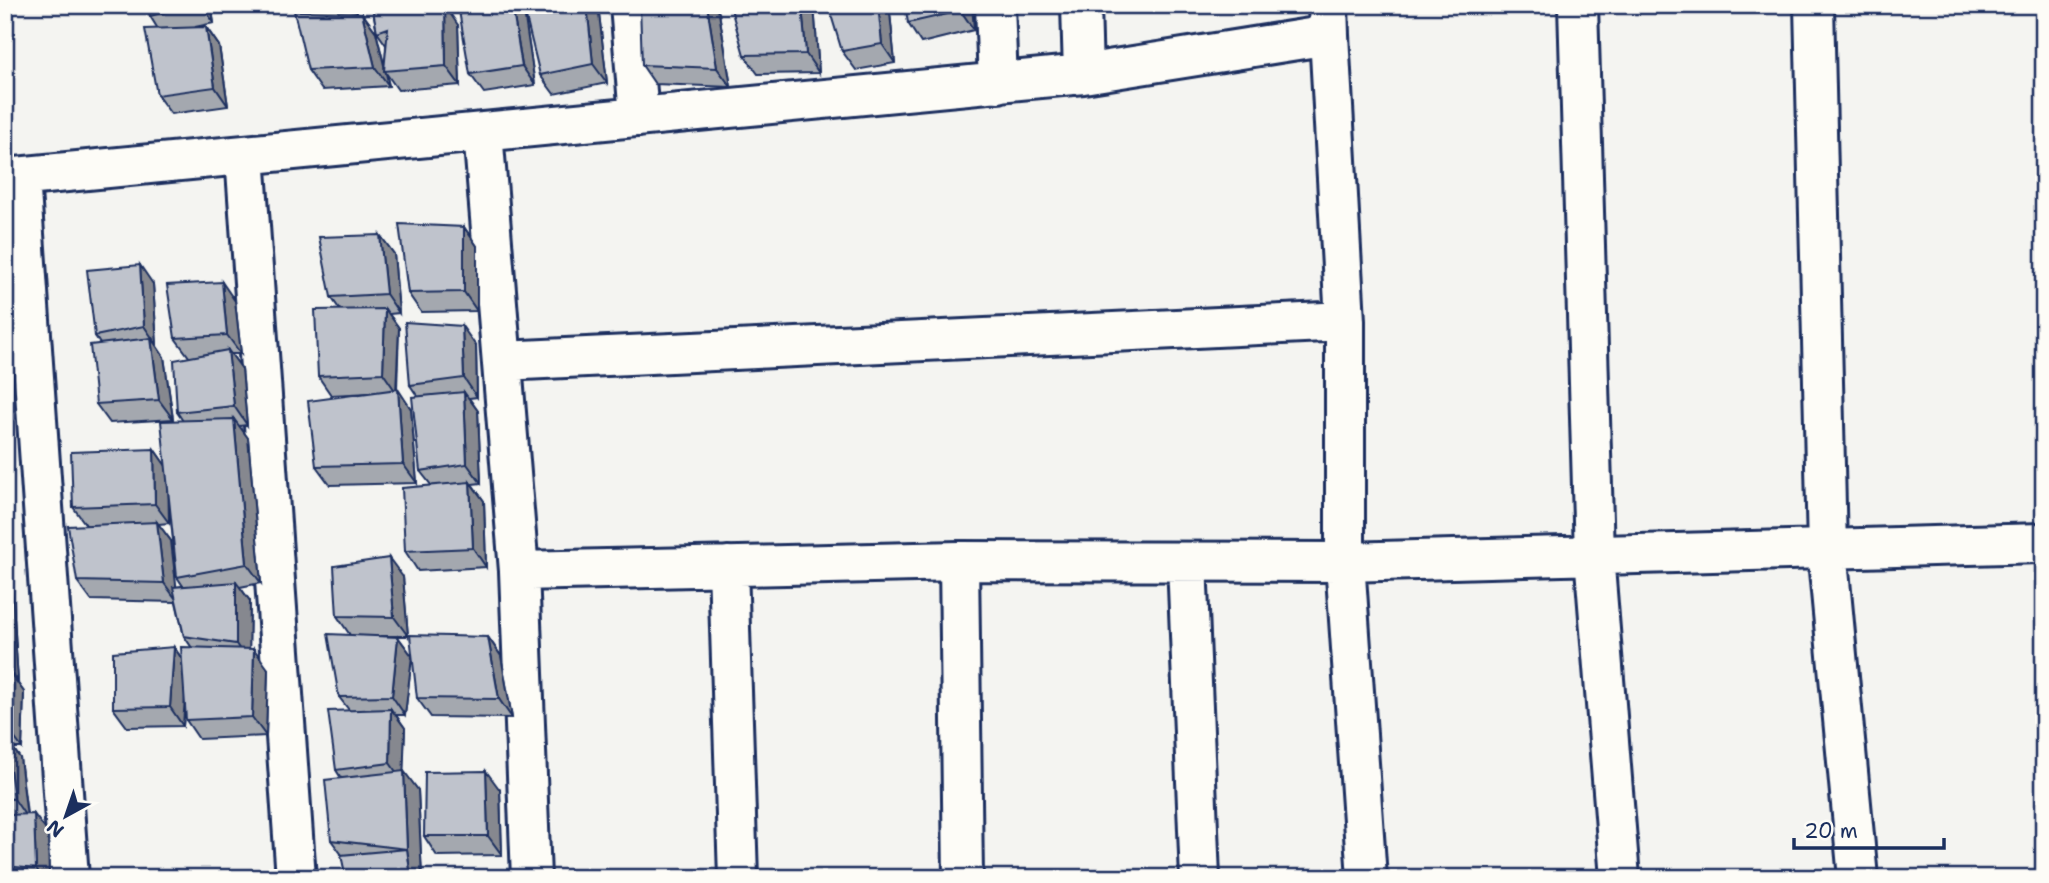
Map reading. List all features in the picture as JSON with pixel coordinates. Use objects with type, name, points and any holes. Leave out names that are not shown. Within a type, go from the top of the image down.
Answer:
[{"type":"street","points":[[630,5],[639,117]]},
{"type":"street","points":[[995,5],[998,83]]},
{"type":"street","points":[[1081,5],[1083,74]]},
{"type":"street","points":[[1578,5],[1594,555],[1620,878]]},
{"type":"street","points":[[1814,5],[1827,550],[1858,878]]},
{"type":"street","points":[[69,878],[13,177],[1083,74],[1329,20],[1345,321],[1345,562],[1367,878]]},
{"type":"street","points":[[483,132],[519,571],[531,878]]},
{"type":"street","points":[[246,155],[296,878]]},
{"type":"street","points":[[502,361],[1345,321]]},
{"type":"street","points":[[519,571],[959,561],[1345,562],[2044,543]]},
{"type":"street","points":[[959,561],[963,878]]},
{"type":"street","points":[[1187,562],[1200,878]]},
{"type":"street","points":[[728,566],[738,878]]},
{"type":"building","points":[[147,5],[193,5],[150,16]]},
{"type":"building","points":[[372,5],[445,6],[446,66],[384,71],[388,28],[377,32]]},
{"type":"building","points":[[458,5],[512,5],[522,66],[470,74]]},
{"type":"building","points":[[523,5],[587,5],[593,64],[540,75]]},
{"type":"building","points":[[640,5],[707,5],[717,68],[642,65]]},
{"type":"building","points":[[730,5],[802,5],[806,54],[744,55]]},
{"type":"building","points":[[828,5],[878,5],[882,44],[842,51]]},
{"type":"building","points":[[905,5],[960,5],[961,11],[908,23]]},
{"type":"building","points":[[294,11],[362,13],[375,67],[308,70]]},
{"type":"building","points":[[206,27],[215,87],[157,95],[145,29]]},
{"type":"building","points":[[399,224],[464,227],[464,292],[408,293]]},
{"type":"building","points":[[380,235],[386,294],[331,297],[319,237]]},
{"type":"building","points":[[140,265],[144,326],[95,336],[87,270]]},
{"type":"building","points":[[222,282],[227,335],[175,338],[167,285]]},
{"type":"building","points":[[385,309],[383,373],[318,376],[315,310]]},
{"type":"building","points":[[405,322],[462,326],[464,378],[410,385]]},
{"type":"building","points":[[151,338],[159,400],[96,404],[90,345]]},
{"type":"building","points":[[228,350],[234,406],[177,412],[174,360]]},
{"type":"building","points":[[398,389],[403,464],[316,466],[308,401]]},
{"type":"building","points":[[464,392],[467,464],[420,471],[412,397]]},
{"type":"building","points":[[234,419],[247,564],[177,577],[161,421]]},
{"type":"building","points":[[154,449],[155,504],[73,507],[71,452]]},
{"type":"building","points":[[470,482],[473,548],[405,551],[402,488]]},
{"type":"building","points":[[157,522],[164,583],[77,581],[68,526]]},
{"type":"building","points":[[389,558],[394,617],[337,616],[334,566]]},
{"type":"building","points":[[236,582],[236,644],[184,636],[173,587]]},
{"type":"building","points":[[328,634],[398,637],[392,696],[339,697]]},
{"type":"building","points":[[410,635],[488,637],[499,699],[417,698]]},
{"type":"building","points":[[174,647],[170,707],[113,708],[113,652]]},
{"type":"building","points":[[181,647],[254,649],[252,717],[186,720]]},
{"type":"building","points":[[5,673],[10,673],[8,729],[5,729]]},
{"type":"building","points":[[391,709],[390,763],[336,770],[328,711]]},
{"type":"building","points":[[6,739],[14,799],[5,798]]},
{"type":"building","points":[[404,771],[407,849],[331,840],[325,780]]},
{"type":"building","points":[[486,771],[488,836],[424,836],[425,772]]},
{"type":"building","points":[[34,814],[36,869],[5,866],[5,815]]},
{"type":"building","points":[[407,849],[411,878],[346,878],[341,855]]},
{"type":"building","points":[[179,870],[180,878],[114,878],[114,876]]}]
